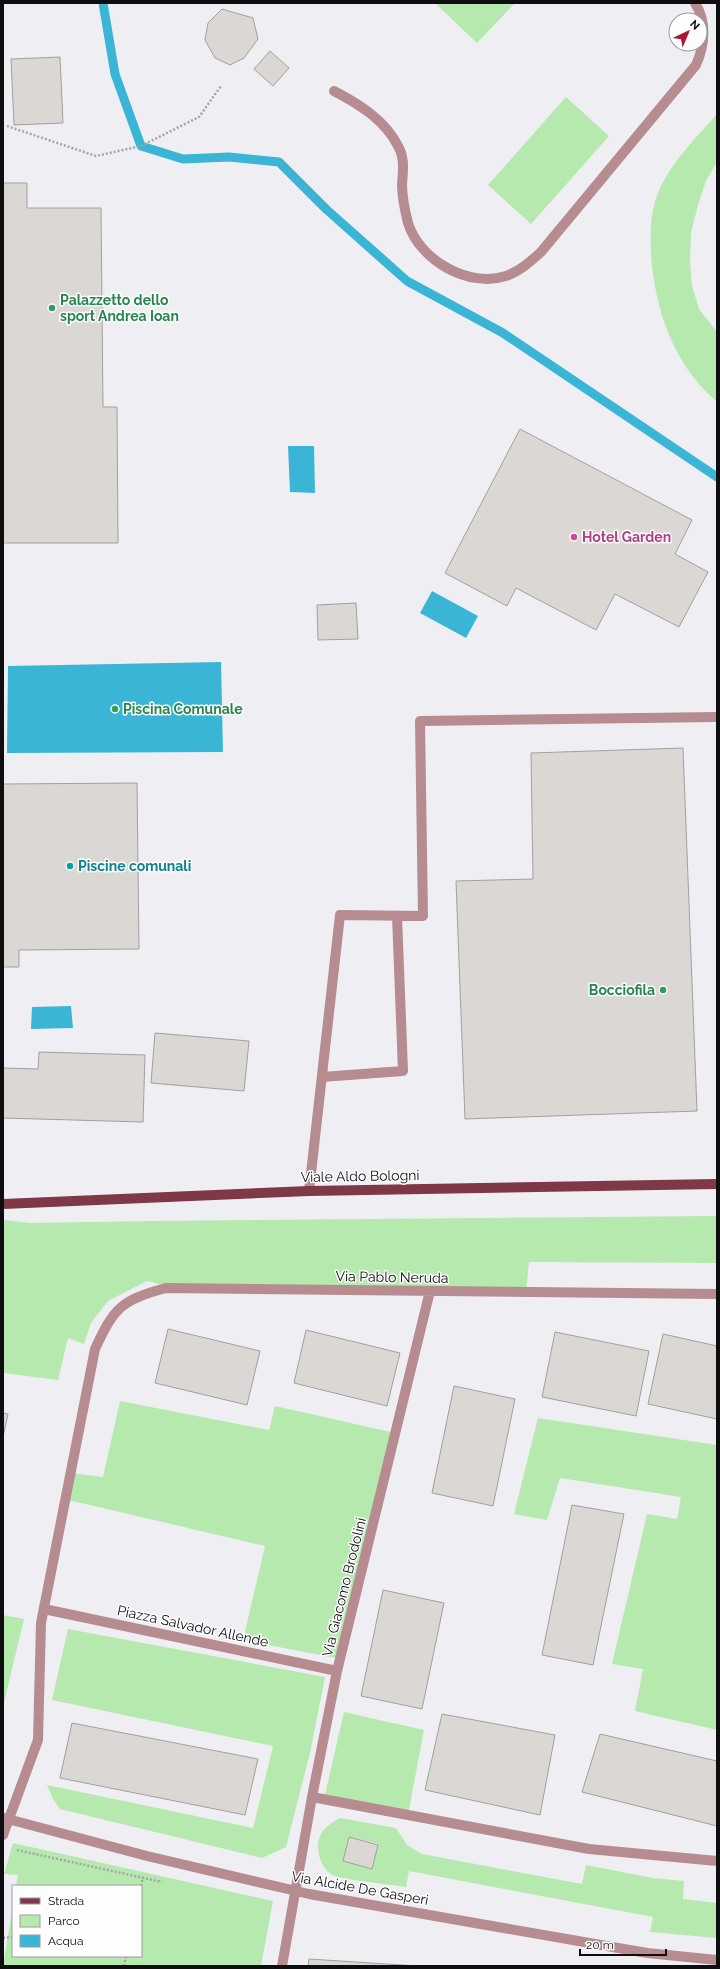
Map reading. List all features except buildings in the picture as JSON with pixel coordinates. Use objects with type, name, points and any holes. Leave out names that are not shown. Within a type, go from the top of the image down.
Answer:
[{"type":"main road","name":"Viale Aldo Bologni","points":[[3,1204],[309,1191],[717,1184]]},
{"type":"street","points":[[334,91],[363,108],[376,118],[394,137],[404,165],[404,202],[410,228],[418,242],[427,253],[451,270],[477,279],[497,278],[517,271],[541,252],[696,65],[703,42],[703,29],[702,20],[695,3]]},
{"type":"street","points":[[309,1191],[340,915],[423,916],[420,721],[717,717]]},
{"type":"street","points":[[322,1077],[403,1071],[397,916]]},
{"type":"street","name":"Via Pablo Neruda","points":[[44,1609],[95,1349],[109,1319],[126,1302],[147,1293],[166,1288],[717,1294]]},
{"type":"street","name":"Via Giacomo Brodolini","points":[[282,1966],[312,1797],[337,1671],[430,1291]]},
{"type":"street","points":[[3,1835],[6,1819],[38,1740],[41,1623],[44,1609]]},
{"type":"street","name":"Piazza Salvador Allende","points":[[44,1609],[337,1671]]},
{"type":"street","points":[[312,1797],[589,1849],[717,1861]]},
{"type":"street","name":"Via Alcide De Gasperi","points":[[6,1819],[69,1836],[296,1891],[654,1954],[717,1960]]},
{"type":"path","points":[[8,126],[96,156],[141,146],[199,117],[221,86]]},
{"type":"path","points":[[11,1848],[166,1883]]},
{"type":"green space","points":[[435,3],[515,3],[477,43]]},
{"type":"green space","points":[[566,97],[609,136],[531,224],[488,185]]},
{"type":"green space","points":[[717,114],[717,162],[706,181],[698,205],[691,233],[690,262],[692,286],[699,309],[717,332],[717,402],[689,371],[669,335],[662,315],[653,275],[651,254],[651,221],[654,204],[665,178],[686,149]]},
{"type":"green space","points":[[717,1216],[717,1263],[529,1262],[526,1292],[174,1288],[147,1281],[108,1301],[91,1323],[84,1344],[68,1338],[58,1380],[3,1373],[3,1220],[30,1223]]},
{"type":"green space","points":[[120,1401],[269,1430],[275,1406],[395,1433],[341,1659],[243,1640],[265,1546],[64,1499],[69,1473],[103,1477]]},
{"type":"green space","points":[[538,1418],[717,1445],[717,1730],[635,1711],[643,1669],[612,1664],[647,1514],[677,1519],[681,1497],[560,1478],[547,1520],[514,1514]]},
{"type":"green space","points":[[3,1615],[24,1619],[3,1707]]},
{"type":"green space","points":[[68,1629],[325,1677],[310,1753],[286,1847],[262,1858],[60,1809],[53,1799],[47,1785],[253,1828],[273,1746],[52,1700]]},
{"type":"green space","points":[[344,1712],[424,1730],[408,1815],[324,1799]]},
{"type":"green space","points":[[340,1818],[396,1828],[407,1845],[422,1854],[582,1884],[586,1865],[653,1878],[684,1881],[683,1899],[717,1903],[717,1938],[650,1932],[653,1917],[409,1871],[406,1887],[336,1877],[329,1873],[324,1867],[320,1860],[318,1849],[321,1834]],"holes":[[[349,1837],[378,1844],[371,1869],[343,1861]]]},
{"type":"green space","points":[[13,1843],[273,1901],[261,1966],[3,1966],[12,1911],[12,1957],[142,1957],[142,1885],[16,1885],[18,1875],[4,1874]]},
{"type":"water","points":[[288,446],[314,446],[315,493],[290,492]]},
{"type":"water","points":[[432,591],[478,616],[466,638],[420,613]]},
{"type":"water","name":"Piscina Comunale","points":[[221,662],[223,752],[7,753],[8,666]]},
{"type":"water","points":[[71,1006],[73,1028],[31,1029],[32,1007]]},
{"type":"waterway","points":[[103,3],[115,74],[141,146],[183,159],[229,157],[279,162],[326,209],[407,281],[503,333],[717,477]]},
{"type":"place","name":"Palazzetto dello sport Andrea Ioan","points":[[52,308]]},
{"type":"place","name":"Hotel Garden","points":[[574,537]]},
{"type":"place","name":"Piscina Comunale","points":[[115,709]]},
{"type":"place","name":"Piscine comunali","points":[[70,866]]},
{"type":"place","name":"Bocciofila","points":[[663,990]]}]
